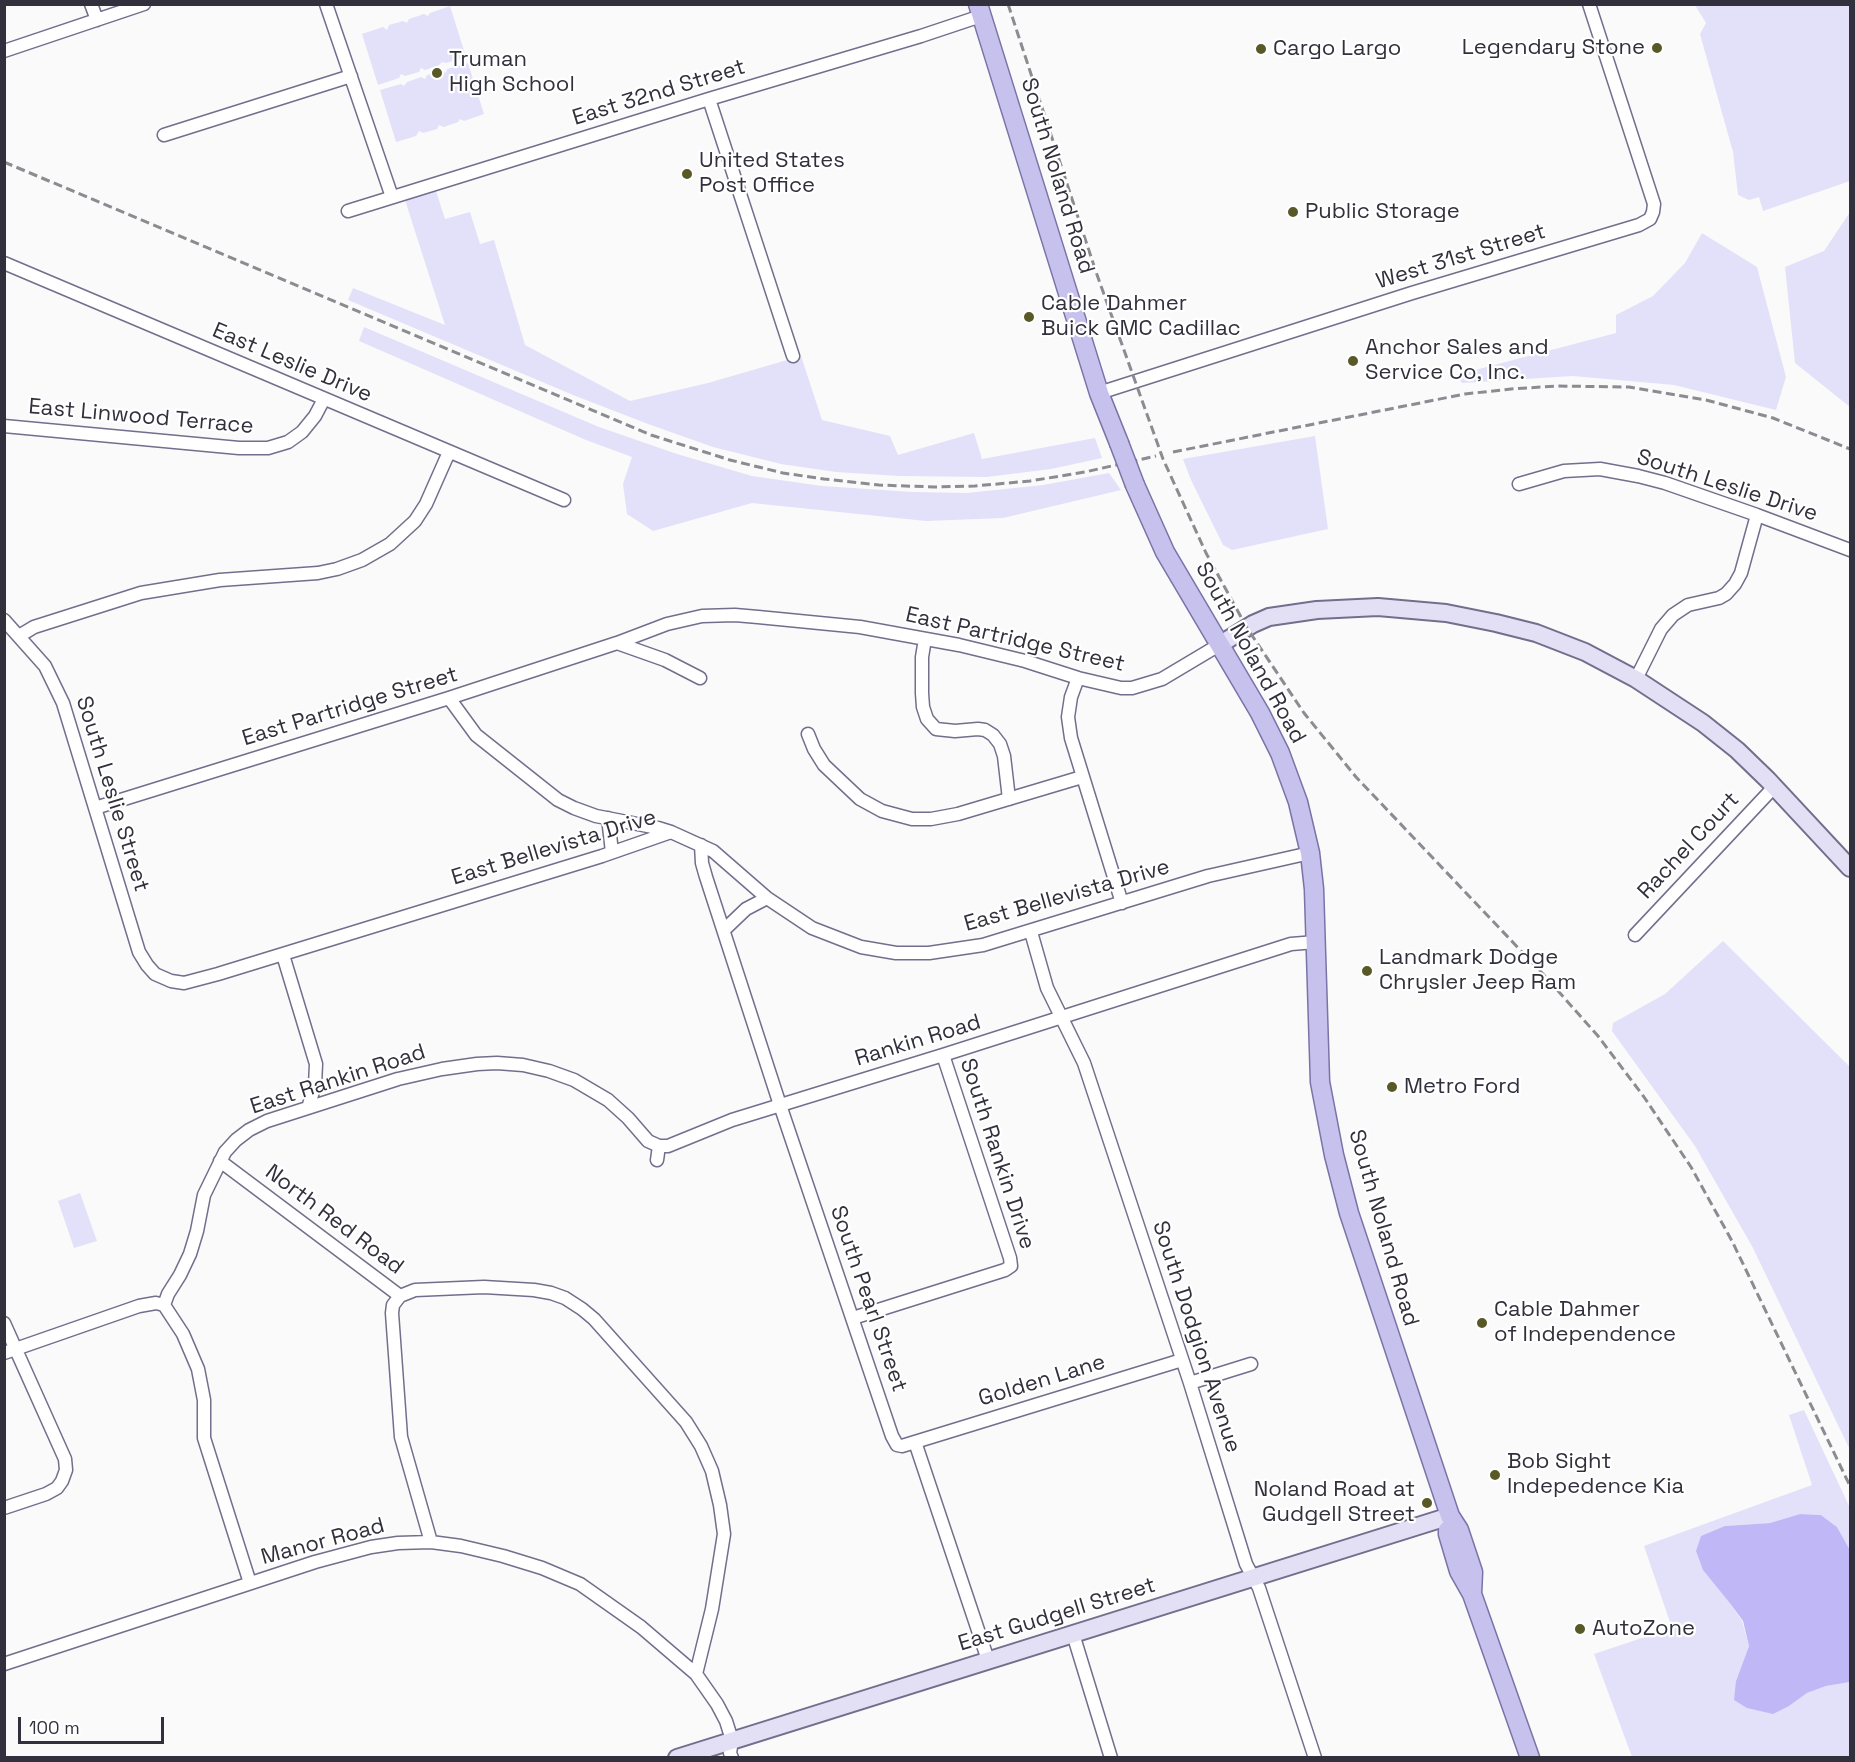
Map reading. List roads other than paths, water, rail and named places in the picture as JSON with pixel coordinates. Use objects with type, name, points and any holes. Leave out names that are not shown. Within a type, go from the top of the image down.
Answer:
[{"type":"main road","name":"South Noland Road","points":[[980,10],[1100,393],[1135,485],[1165,552],[1260,713],[1280,753],[1298,802],[1310,853],[1314,889],[1320,1082],[1334,1155],[1349,1214],[1450,1516],[1448,1534],[1459,1571],[1473,1594],[1530,1758]]},
{"type":"street","points":[[92,4],[97,20]]},
{"type":"street","points":[[4,51],[144,4]]},
{"type":"street","points":[[326,4],[392,197]]},
{"type":"street","name":"West 31st Street","points":[[1100,393],[1412,293],[1639,225],[1650,219],[1654,204],[1589,4]]},
{"type":"street","name":"East 32nd Street","points":[[348,210],[921,36],[980,10]]},
{"type":"street","points":[[164,135],[351,76]]},
{"type":"street","points":[[709,99],[794,356]]},
{"type":"street","name":"East Leslie Drive","points":[[4,263],[564,500]]},
{"type":"street","name":"East Linwood Terrace","points":[[4,426],[238,448],[268,448],[288,441],[302,432],[315,416],[324,399]]},
{"type":"street","points":[[19,636],[34,627],[141,593],[220,580],[318,573],[362,560],[390,544],[415,521],[426,504],[449,452]]},
{"type":"street","name":"South Leslie Drive","points":[[1519,484],[1564,471],[1600,470],[1638,476],[1757,514],[1851,550]]},
{"type":"street","points":[[1636,679],[1662,629],[1673,615],[1688,605],[1719,598],[1735,584],[1741,573],[1757,514]]},
{"type":"street","points":[[1219,645],[1252,624],[1269,617],[1317,610],[1368,608],[1446,613],[1536,633],[1585,652],[1636,679],[1703,723],[1737,750],[1851,868]]},
{"type":"street","name":"East Partridge Street","points":[[95,808],[449,698],[679,621],[702,616],[735,615],[860,627],[1025,661],[1114,687],[1132,688],[1162,679],[1219,645]]},
{"type":"street","name":"South Leslie Street","points":[[4,620],[45,666],[63,703],[139,952],[155,974],[171,981]]},
{"type":"street","points":[[925,639],[922,657],[922,693],[927,719],[936,729],[955,731],[978,729],[993,735],[1000,744],[1004,756],[1009,799]]},
{"type":"street","points":[[617,643],[665,660],[700,678]]},
{"type":"street","points":[[1078,678],[1071,697],[1068,717],[1071,738],[1122,903]]},
{"type":"street","points":[[449,698],[476,735],[558,800],[574,808],[608,818],[671,832]]},
{"type":"street","points":[[808,734],[824,765],[860,799],[882,811],[906,818],[932,819],[958,814],[1082,777]]},
{"type":"street","name":"Rachel Court","points":[[1635,935],[1774,787]]},
{"type":"street","points":[[608,818],[612,852]]},
{"type":"street","name":"East Bellevista Drive","points":[[171,981],[184,983],[196,981],[671,832],[713,851],[767,898],[796,918],[827,934],[861,947],[896,953],[929,953],[983,945],[1208,876],[1310,853]]},
{"type":"street","name":"South Pearl Street","points":[[701,845],[706,877],[780,1105],[895,1442],[902,1446],[915,1442]]},
{"type":"street","points":[[724,930],[746,909],[767,898]]},
{"type":"street","name":"South Dodgion Avenue","points":[[1030,932],[1047,988],[1084,1063],[1190,1383],[1246,1564],[1259,1588],[1315,1758]]},
{"type":"street","name":"Rankin Road","points":[[659,1146],[668,1146],[732,1120],[1062,1018],[1291,944],[1316,942]]},
{"type":"street","points":[[283,955],[316,1064],[315,1085],[308,1107]]},
{"type":"street","name":"South Rankin Drive","points":[[853,1318],[1005,1270],[1011,1266],[943,1055]]},
{"type":"street","name":"East Rankin Road","points":[[164,1305],[190,1254],[204,1195],[225,1152],[249,1130],[267,1121],[308,1107],[398,1079],[465,1066],[523,1065],[574,1080],[608,1100],[648,1141],[659,1146]]},
{"type":"street","points":[[657,1160],[659,1146]]},
{"type":"street","name":"North Red Road","points":[[220,1161],[400,1296],[415,1290],[484,1287],[534,1290],[565,1298],[594,1319],[686,1422],[701,1446],[712,1471],[724,1534],[712,1609],[696,1674]]},
{"type":"street","points":[[400,1296],[393,1305],[392,1313],[401,1437],[431,1542]]},
{"type":"street","points":[[10,1351],[139,1306],[156,1303],[164,1305],[183,1334],[198,1370],[204,1400],[204,1437],[250,1583]]},
{"type":"street","points":[[4,1323],[10,1351],[65,1459],[66,1470],[57,1488],[4,1509]]},
{"type":"street","name":"Golden Lane","points":[[915,1442],[1182,1360]]},
{"type":"street","points":[[1190,1383],[1251,1364]]},
{"type":"street","points":[[915,1442],[988,1660]]},
{"type":"street","name":"East Gudgell Street","points":[[677,1758],[1450,1516]]},
{"type":"street","name":"Manor Road","points":[[4,1664],[315,1562],[371,1547],[431,1542],[461,1546],[502,1556],[542,1568],[580,1584],[641,1627],[696,1674],[717,1704],[732,1740]]},
{"type":"street","points":[[1073,1634],[1111,1758]]},
{"type":"street","points":[[732,1740],[732,1758]]},
{"type":"railway","points":[[1008,4],[1096,272],[1163,459],[1206,553],[1247,628],[1304,713],[1356,777],[1543,974],[1598,1036],[1644,1097],[1691,1167],[1732,1241],[1850,1486]]},
{"type":"railway","points":[[4,162],[651,435],[730,460],[783,473],[824,479],[879,485],[934,487],[1030,481],[1085,472],[1156,456]]},
{"type":"railway","points":[[1173,452],[1465,394],[1557,386],[1629,387],[1706,400],[1773,418],[1850,449]]},
{"type":"place","name":"Legendary Stone","points":[[1657,48]]},
{"type":"place","name":"Cargo Largo","points":[[1261,49]]},
{"type":"place","name":"Truman High School","points":[[437,73]]},
{"type":"place","name":"United States Post Office","points":[[687,174]]},
{"type":"place","name":"Public Storage","points":[[1293,212]]},
{"type":"place","name":"Cable Dahmer Buick GMC Cadillac","points":[[1029,317]]},
{"type":"place","name":"Anchor Sales and Service Co, Inc.","points":[[1353,361]]},
{"type":"place","name":"Landmark Dodge Chrysler Jeep Ram","points":[[1367,971]]},
{"type":"place","name":"Metro Ford","points":[[1392,1087]]},
{"type":"place","name":"Cable Dahmer of Independence","points":[[1482,1323]]},
{"type":"place","name":"Bob Sight Indepedence Kia","points":[[1495,1475]]},
{"type":"place","name":"Noland Road at Gudgell Street","points":[[1427,1503]]},
{"type":"place","name":"AutoZone","points":[[1580,1629]]}]
